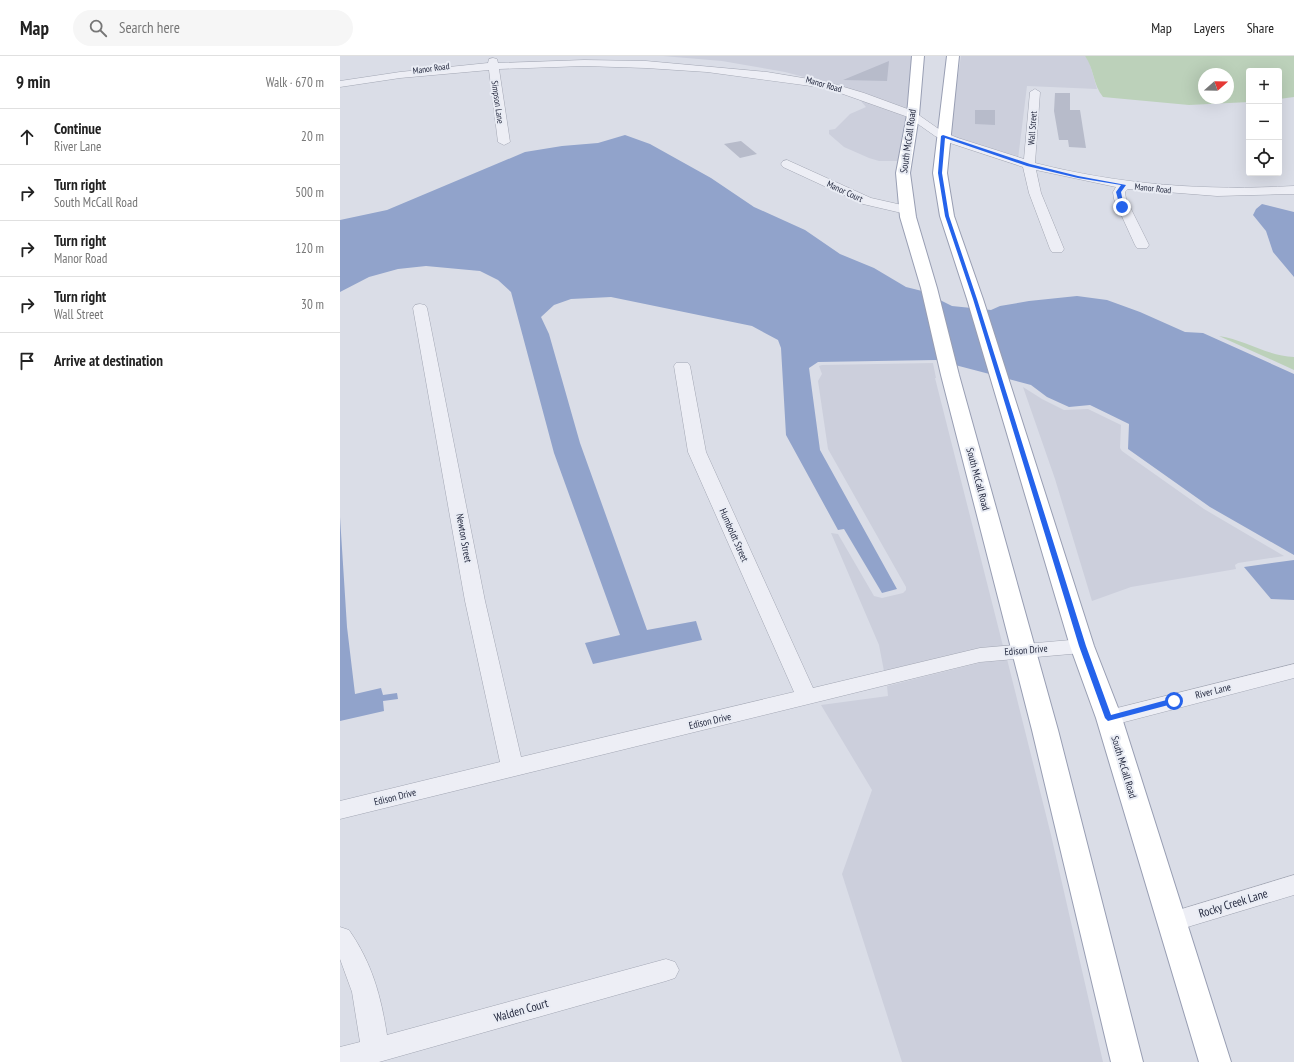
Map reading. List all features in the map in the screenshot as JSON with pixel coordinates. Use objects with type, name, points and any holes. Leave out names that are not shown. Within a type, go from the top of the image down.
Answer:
[{"type":"main road","name":"South McCall Road","points":[[918,56],[913,115],[903,173],[906,210],[929,288],[950,375],[1045,730],[1127,1062]]},
{"type":"main road","name":"South McCall Road","points":[[953,56],[940,173],[945,210],[975,299],[1082,646],[1108,718],[1214,1062]]},
{"type":"street","name":"Manor Road","points":[[340,84],[423,69],[493,61],[598,57],[664,58],[719,63],[781,73],[827,85],[913,115],[943,136],[1029,165],[1078,177],[1124,185],[1218,192],[1294,190]]},
{"type":"street","name":"Simpson Lane","points":[[493,61],[504,142]]},
{"type":"street","name":"Wall Street","points":[[1035,92],[1029,165],[1035,193],[1057,249]]},
{"type":"street","name":"Manor Court","points":[[787,164],[867,201],[906,210]]},
{"type":"street","points":[[1124,185],[1119,192],[1120,199],[1142,245]]},
{"type":"street","name":"Newton Street","points":[[420,308],[475,601],[512,767]]},
{"type":"street","name":"Humboldt Street","points":[[682,366],[697,452],[807,698]]},
{"type":"street","name":"Edison Drive","points":[[340,810],[512,767],[807,698],[980,655],[1023,650],[1082,646]]},
{"type":"street","name":"River Lane","points":[[1108,718],[1294,671]]},
{"type":"street","name":"Rocky Creek Lane","points":[[1171,922],[1294,885]]},
{"type":"street","points":[[340,938],[362,973],[369,1006],[375,1051]]},
{"type":"street","name":"Walden Court","points":[[340,1060],[666,970]]},
{"type":"shaded area","points":[[663,56],[913,56],[907,109],[853,90],[785,72],[722,61]]},
{"type":"shaded area","points":[[961,56],[1085,56],[1089,61],[1097,89],[1027,86],[1018,159],[949,135]]},
{"type":"shaded area","points":[[805,81],[907,115],[898,161],[879,161],[844,147],[829,134],[829,130],[835,129],[850,114],[866,107],[860,100]]},
{"type":"shaded area","points":[[933,363],[935,378],[1003,646],[976,649],[884,671],[879,645],[831,533],[838,534],[874,596],[882,598],[903,593],[906,590],[906,587],[828,449],[818,381],[822,374],[819,366]]},
{"type":"shaded area","points":[[1023,387],[1064,410],[1088,409],[1121,425],[1120,448],[1122,451],[1204,509],[1284,556],[1238,563],[1235,565],[1236,569],[1131,587],[1092,601],[1055,479]]},
{"type":"shaded area","points":[[1007,659],[1051,835],[1103,1062],[902,1062],[842,874],[872,790],[821,705],[888,696],[887,686],[983,662]]},
{"type":"green space","points":[[1085,56],[1294,56],[1294,97],[1282,99],[1282,68],[1246,68],[1246,102],[1234,103],[1234,68],[1198,68],[1198,104],[1209,104],[1189,105],[1103,97],[1097,87]]},
{"type":"green space","points":[[1219,336],[1275,354],[1294,357],[1294,370]]},
{"type":"water","points":[[625,135],[650,144],[711,178],[754,207],[805,230],[840,254],[874,268],[906,287],[922,291],[952,306],[991,310],[1000,306],[1029,301],[1077,296],[1107,300],[1140,312],[1185,332],[1203,333],[1294,374],[1294,555],[1210,507],[1128,449],[1129,424],[1090,405],[1069,407],[1047,397],[1031,385],[936,360],[818,362],[809,368],[820,450],[897,589],[882,593],[844,529],[838,530],[786,435],[781,348],[778,340],[752,326],[611,297],[571,299],[554,305],[541,317],[549,334],[580,443],[647,630],[696,621],[702,640],[593,664],[585,643],[620,635],[554,453],[511,292],[498,280],[480,271],[426,266],[398,269],[369,277],[340,292],[340,220],[387,210],[525,152],[562,146],[598,143]]},
{"type":"water","points":[[1262,204],[1294,212],[1294,277],[1273,252],[1266,231],[1253,215],[1256,209]]},
{"type":"water","points":[[340,517],[347,627],[355,694],[381,688],[383,695],[397,693],[398,699],[383,701],[384,711],[340,721]]},
{"type":"water","points":[[1294,560],[1294,600],[1271,599],[1244,567]]},
{"type":"building","points":[[889,61],[887,81],[843,80]]},
{"type":"building","points":[[1055,93],[1070,93],[1070,110],[1080,110],[1086,148],[1069,147],[1068,140],[1059,140],[1054,111]]},
{"type":"building","points":[[975,110],[995,110],[995,125],[975,124]]},
{"type":"building","points":[[741,141],[757,154],[740,158],[724,144]]},
{"type":"route","points":[[1122,207],[1119,192],[1124,185],[1078,177],[1029,165],[943,136],[940,173],[945,210],[975,299],[1082,646],[1108,718],[1174,701]]}]
